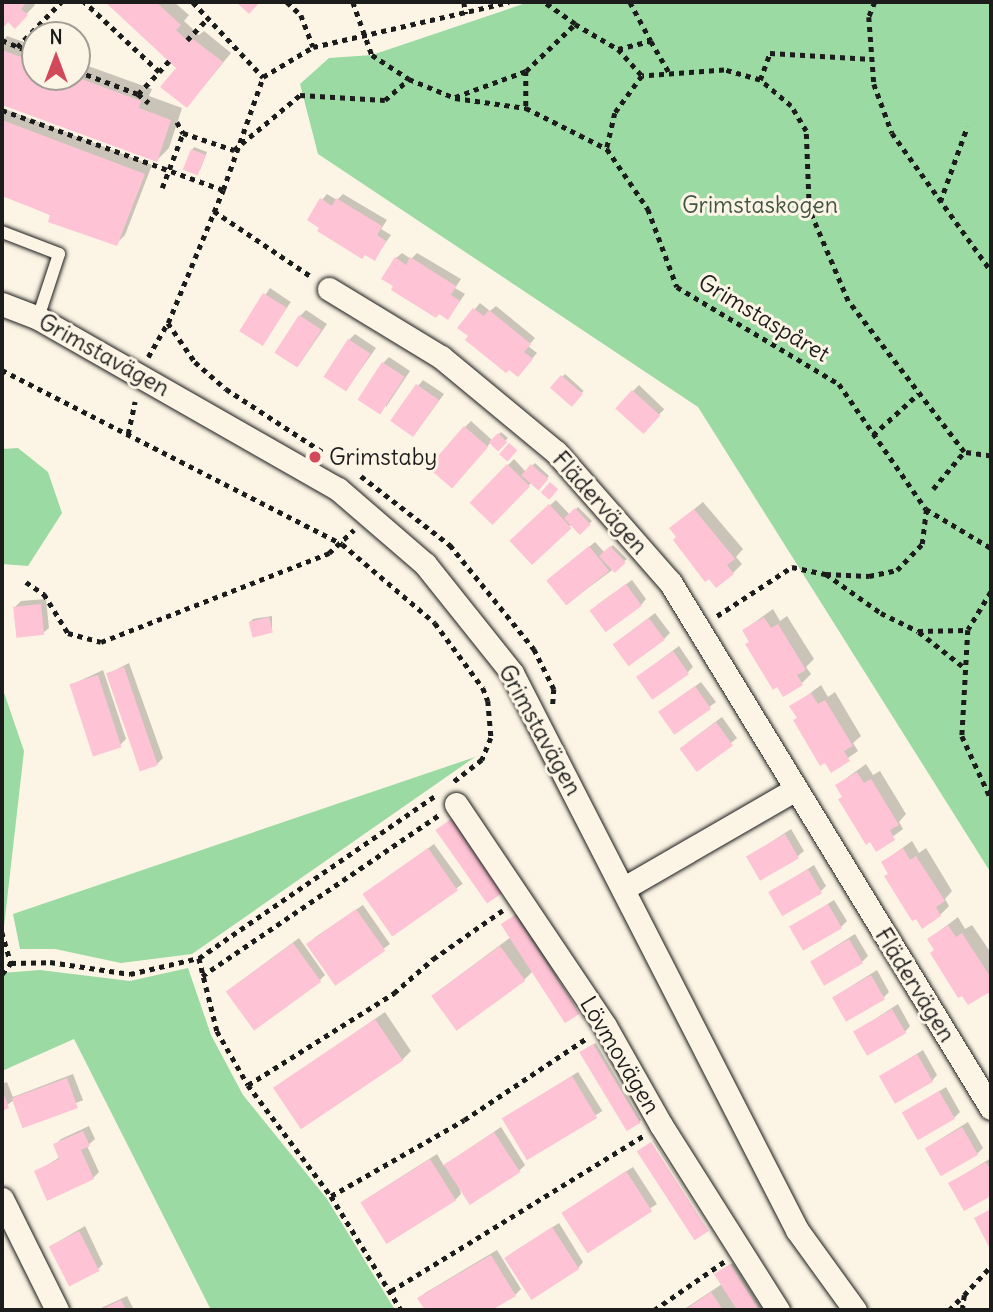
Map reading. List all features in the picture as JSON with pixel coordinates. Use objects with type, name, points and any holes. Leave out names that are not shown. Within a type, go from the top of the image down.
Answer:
[{"type":"street","name":"Flädervägen","points":[[329,289],[441,357],[556,452],[670,582],[794,790],[991,1108]]},
{"type":"street","name":"Grimstavägen","points":[[2,304],[38,317],[338,489],[425,564],[512,673],[625,887],[797,1230],[855,1310]]},
{"type":"street","points":[[625,887],[794,790]]},
{"type":"street","name":"Lövmovägen","points":[[449,793],[606,1026],[661,1125],[778,1310]]},
{"type":"street","points":[[2,1199],[57,1310]]},
{"type":"lane","points":[[2,232],[59,254],[38,317]]},
{"type":"path","points":[[17,47],[61,2]]},
{"type":"path","points":[[84,2],[159,72]]},
{"type":"path","points":[[193,2],[262,77]]},
{"type":"path","points":[[287,2],[301,15],[313,47]]},
{"type":"path","points":[[353,2],[362,35],[372,55],[410,79],[454,98],[526,108],[607,149],[615,113],[642,76],[724,70],[760,80],[791,106],[806,131],[809,209],[848,301],[964,452],[991,456]]},
{"type":"path","points":[[464,2],[466,14]]},
{"type":"path","points":[[143,367],[168,323],[223,190],[234,150],[262,77],[313,47],[509,2]]},
{"type":"path","points":[[543,2],[618,49],[642,76]]},
{"type":"path","points":[[630,2],[670,74]]},
{"type":"path","points":[[875,2],[869,17],[874,84],[892,133],[991,271]]},
{"type":"path","points":[[187,40],[208,18]]},
{"type":"path","points":[[454,98],[526,71],[575,24]]},
{"type":"path","points":[[2,40],[21,49]]},
{"type":"path","points":[[618,49],[651,41]]},
{"type":"path","points":[[760,80],[770,53],[872,59]]},
{"type":"path","points":[[138,94],[169,61]]},
{"type":"path","points":[[526,71],[526,108]]},
{"type":"path","points":[[91,76],[138,94],[149,103]]},
{"type":"path","points":[[234,150],[300,95],[385,100],[410,79]]},
{"type":"path","points":[[2,110],[223,190]]},
{"type":"path","points":[[177,122],[183,133],[234,150]]},
{"type":"path","points":[[940,203],[967,127]]},
{"type":"path","points":[[162,188],[183,133]]},
{"type":"path","name":"Grimstaspåret","points":[[607,149],[648,209],[677,287],[839,384],[926,509],[991,548]]},
{"type":"path","points":[[214,211],[329,289]]},
{"type":"path","points":[[2,370],[342,544],[435,623],[483,688],[491,738],[482,760],[449,793],[202,976]]},
{"type":"path","points":[[873,435],[918,394]]},
{"type":"path","points":[[128,434],[135,402]]},
{"type":"path","points":[[933,489],[964,452]]},
{"type":"path","points":[[698,628],[792,567],[825,574],[869,576],[897,570],[922,544],[926,509]]},
{"type":"path","points":[[26,582],[44,594],[68,633],[101,642],[342,544],[368,514]]},
{"type":"path","points":[[825,574],[881,613],[918,631],[965,668]]},
{"type":"path","points":[[991,592],[968,630],[962,736],[991,799]]},
{"type":"path","points":[[918,631],[968,630]]},
{"type":"path","points":[[2,974],[11,963],[50,962],[130,974],[199,958],[449,793]]},
{"type":"path","points":[[248,1085],[394,993],[433,959],[521,898]]},
{"type":"path","points":[[2,932],[11,963]]},
{"type":"path","points":[[199,958],[217,1031],[248,1085],[331,1196],[401,1310]]},
{"type":"path","points":[[331,1196],[464,1120],[606,1026]]},
{"type":"path","points":[[391,1291],[661,1125]]},
{"type":"path","points":[[654,1310],[740,1250]]},
{"type":"path","points":[[949,1310],[991,1266]]},
{"type":"path","points":[[962,1310],[964,1296]]},
{"type":"green space","name":"Grimstaskogen","points":[[529,2],[991,2],[991,873],[698,407],[318,154],[300,84],[329,58],[372,55]]},
{"type":"green space","points":[[18,448],[48,472],[62,513],[28,566],[2,564],[2,449]]},
{"type":"green space","points":[[2,687],[24,751],[2,944]]},
{"type":"green space","points":[[475,757],[192,954],[121,963],[55,949],[20,949],[13,914]]},
{"type":"green space","points":[[188,968],[211,1035],[243,1095],[327,1199],[395,1310],[211,1310],[74,1039],[2,1071],[2,973],[40,970],[130,981]]},
{"type":"building","points":[[2,2],[27,2],[21,9],[28,15],[15,29],[8,22],[2,29]]},
{"type":"building","points":[[105,2],[156,2],[181,25],[176,30],[189,42],[193,39],[223,62],[187,108],[160,87],[176,68]]},
{"type":"building","points":[[236,2],[260,2],[249,14]]},
{"type":"building","points":[[2,50],[21,57],[21,91],[91,91],[91,83],[141,101],[139,108],[171,120],[157,162],[2,105]]},
{"type":"building","points":[[2,120],[145,174],[117,246],[48,222],[50,215],[2,196]]},
{"type":"building","points":[[191,149],[206,155],[198,175],[183,169]]},
{"type":"building","points":[[320,198],[332,206],[336,198],[382,226],[377,235],[386,241],[375,261],[365,255],[362,259],[317,231],[319,228],[307,220]]},
{"type":"building","points":[[395,257],[406,265],[410,257],[456,286],[451,295],[460,301],[448,320],[439,314],[436,318],[391,290],[393,286],[381,279]]},
{"type":"building","points":[[263,293],[287,308],[263,346],[239,331]]},
{"type":"building","points":[[473,308],[484,316],[489,310],[531,344],[524,352],[533,359],[518,377],[509,370],[506,373],[465,340],[468,336],[457,328]]},
{"type":"building","points":[[299,315],[322,330],[297,367],[274,353]]},
{"type":"building","points":[[348,339],[371,354],[346,391],[323,377]]},
{"type":"building","points":[[382,362],[405,377],[380,414],[357,400]]},
{"type":"building","points":[[561,375],[583,394],[572,407],[550,388]]},
{"type":"building","points":[[416,384],[439,400],[413,437],[390,421]]},
{"type":"building","points":[[632,390],[660,415],[644,434],[615,409]]},
{"type":"building","points":[[464,426],[488,447],[452,489],[428,468]]},
{"type":"building","points":[[498,433],[507,442],[498,451],[489,442]]},
{"type":"building","points":[[509,443],[517,450],[507,462],[499,454]]},
{"type":"building","points":[[507,464],[530,486],[493,525],[469,503]]},
{"type":"building","points":[[531,464],[548,479],[539,490],[521,475]]},
{"type":"building","points":[[550,482],[558,489],[549,500],[541,493]]},
{"type":"building","points":[[549,504],[572,528],[532,565],[510,541]]},
{"type":"building","points":[[575,508],[591,525],[580,535],[564,518]]},
{"type":"building","points":[[694,509],[735,559],[727,565],[734,574],[716,588],[709,579],[705,582],[673,540],[676,537],[669,528]]},
{"type":"building","points":[[589,546],[609,571],[566,605],[546,581]]},
{"type":"building","points":[[610,546],[626,563],[615,573],[599,556]]},
{"type":"building","points":[[626,584],[642,606],[605,632],[590,610]]},
{"type":"building","points":[[41,604],[44,635],[16,638],[13,607]]},
{"type":"building","points":[[269,617],[273,633],[252,638],[249,622]]},
{"type":"building","points":[[764,617],[771,628],[778,624],[806,670],[797,675],[803,685],[783,697],[777,687],[773,690],[745,644],[749,642],[742,630]]},
{"type":"building","points":[[649,618],[665,640],[628,666],[613,644]]},
{"type":"building","points":[[673,651],[689,674],[652,700],[636,677]]},
{"type":"building","points":[[124,667],[158,765],[140,772],[106,673]]},
{"type":"building","points":[[98,675],[121,747],[93,757],[69,684]]},
{"type":"building","points":[[695,686],[711,709],[674,735],[658,712]]},
{"type":"building","points":[[811,693],[818,704],[825,700],[853,746],[844,751],[850,761],[831,773],[825,763],[820,766],[793,720],[797,718],[789,706]]},
{"type":"building","points":[[716,722],[733,745],[697,772],[680,748]]},
{"type":"building","points":[[857,772],[864,783],[871,779],[899,825],[890,830],[895,840],[876,852],[870,842],[866,845],[838,799],[842,797],[835,785]]},
{"type":"building","points":[[451,819],[503,893],[487,904],[435,830]]},
{"type":"building","points":[[785,834],[799,858],[760,881],[746,856]]},
{"type":"building","points":[[428,848],[458,891],[392,936],[362,894]]},
{"type":"building","points":[[903,848],[910,860],[916,856],[945,901],[936,907],[941,916],[922,929],[916,919],[912,921],[884,876],[888,874],[881,862]]},
{"type":"building","points":[[808,869],[822,893],[782,916],[768,892]]},
{"type":"building","points":[[828,904],[842,928],[803,951],[789,926]]},
{"type":"building","points":[[356,909],[385,951],[335,986],[306,944]]},
{"type":"building","points":[[515,915],[579,1014],[565,1023],[501,924]]},
{"type":"building","points":[[948,925],[956,937],[962,933],[991,978],[991,998],[988,993],[968,1005],[962,996],[958,998],[930,953],[934,950],[927,939]]},
{"type":"building","points":[[849,939],[863,963],[824,986],[810,961]]},
{"type":"building","points":[[293,943],[321,982],[254,1031],[226,992]]},
{"type":"building","points":[[500,946],[525,981],[457,1031],[431,996]]},
{"type":"building","points":[[871,975],[885,999],[846,1022],[832,998]]},
{"type":"building","points":[[892,1009],[906,1033],[867,1056],[853,1032]]},
{"type":"building","points":[[375,1019],[403,1060],[301,1129],[273,1088]]},
{"type":"building","points":[[593,1044],[640,1123],[627,1131],[579,1052]]},
{"type":"building","points":[[917,1054],[933,1082],[895,1104],[879,1076]]},
{"type":"building","points":[[572,1076],[597,1118],[527,1160],[502,1118]]},
{"type":"building","points":[[67,1078],[78,1108],[23,1128],[12,1098]]},
{"type":"building","points":[[2,1089],[9,1108],[2,1111]]},
{"type":"building","points":[[939,1091],[955,1119],[918,1140],[902,1112]]},
{"type":"building","points":[[962,1127],[978,1155],[941,1176],[925,1148]]},
{"type":"building","points":[[83,1131],[90,1146],[81,1150],[94,1179],[47,1201],[34,1171],[59,1159],[53,1144]]},
{"type":"building","points":[[494,1132],[520,1172],[470,1205],[444,1165]]},
{"type":"building","points":[[651,1142],[709,1231],[694,1240],[637,1151]]},
{"type":"building","points":[[430,1159],[456,1201],[386,1244],[360,1202]]},
{"type":"building","points":[[986,1162],[991,1171],[991,1196],[964,1211],[948,1183]]},
{"type":"building","points":[[626,1171],[652,1211],[588,1253],[561,1213]]},
{"type":"building","points":[[991,1209],[991,1245],[989,1247],[974,1218]]},
{"type":"building","points":[[552,1227],[579,1269],[531,1300],[504,1258]]},
{"type":"building","points":[[79,1231],[99,1271],[69,1287],[49,1246]]},
{"type":"building","points":[[491,1255],[516,1296],[492,1310],[425,1310],[417,1298]]},
{"type":"building","points":[[730,1264],[759,1310],[737,1310],[714,1274]]},
{"type":"building","points":[[711,1292],[723,1310],[685,1310]]},
{"type":"building","points":[[121,1300],[126,1310],[100,1310]]},
{"type":"place","name":"Grimstaby","points":[[315,457]]}]
